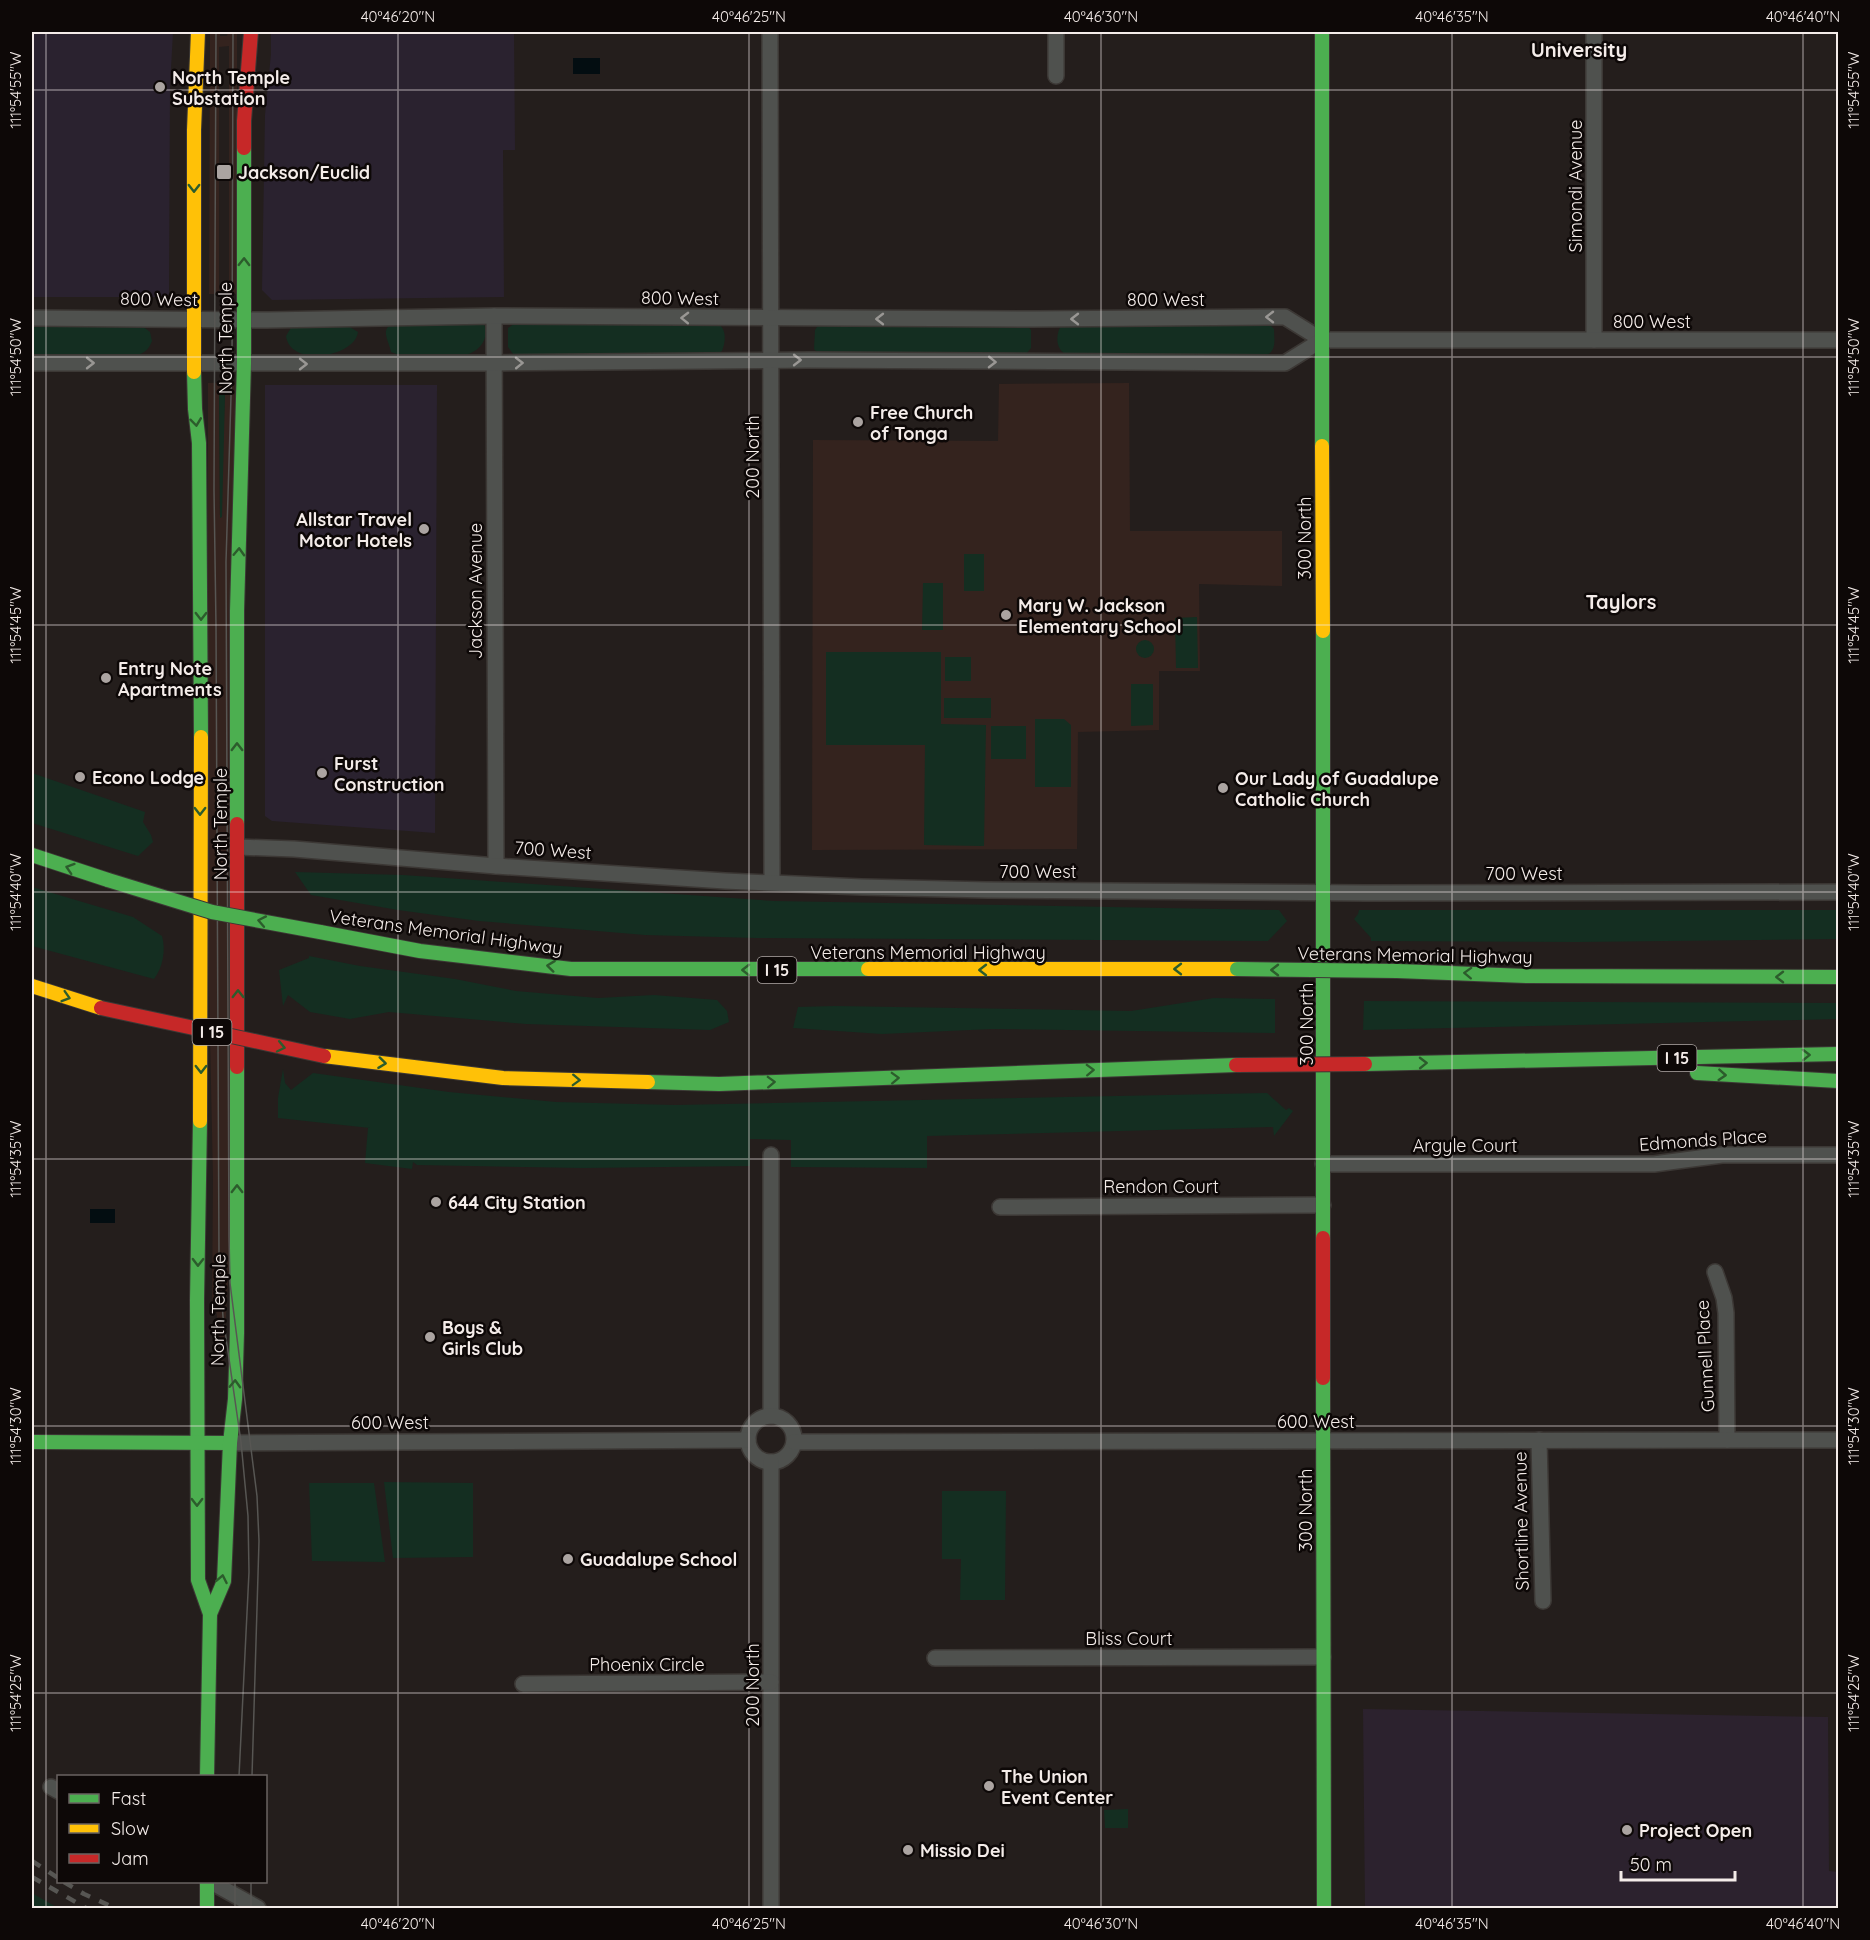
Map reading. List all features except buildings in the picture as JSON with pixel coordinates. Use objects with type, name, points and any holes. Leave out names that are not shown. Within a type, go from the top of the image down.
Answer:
[{"type":"main road","name":"North Temple","points":[[198,32],[194,130],[194,363],[195,409],[199,443],[201,572],[201,1078],[197,1443],[198,1580],[210,1614],[207,1775]]},
{"type":"main road","name":"North Temple","points":[[210,1614],[224,1581],[237,1333],[237,612],[244,363],[244,121],[251,32]]},
{"type":"main road","name":"300 North","points":[[1322,32],[1324,1908]]},
{"type":"main road","name":"Veterans Memorial Highway","points":[[32,855],[212,912],[420,951],[571,969],[1237,969],[1396,971],[1526,976],[1839,977]]},
{"type":"main road","points":[[1526,976],[1758,963]]},
{"type":"main road","name":"I 15","points":[[32,986],[100,1008],[324,1056],[503,1078],[719,1084],[1236,1065],[1516,1062],[1839,1054]]},
{"type":"main road","points":[[1516,1062],[1839,1082]]},
{"type":"main road","name":"600 West","points":[[32,1442],[230,1443]]},
{"type":"main road","points":[[207,1908],[209,1883]]},
{"type":"street","name":"200 North","points":[[771,32],[772,882]]},
{"type":"street","points":[[1056,32],[1056,76]]},
{"type":"street","name":"Simondi Avenue","points":[[1594,32],[1594,340]]},
{"type":"street","name":"800 West","points":[[32,318],[244,320],[494,316],[771,319],[1285,317],[1322,340],[1839,340]]},
{"type":"street","name":"Jackson Avenue","points":[[494,316],[496,866]]},
{"type":"street","points":[[32,363],[494,363],[771,360],[1285,363],[1322,340]]},
{"type":"street","name":"700 West","points":[[238,847],[496,866],[772,882],[976,890],[1839,892]]},
{"type":"street","points":[[771,1155],[771,1416]]},
{"type":"street","name":"Edmonds Place","points":[[1606,1164],[1665,1164],[1722,1155],[1839,1155]]},
{"type":"street","name":"Argyle Court","points":[[1323,1164],[1606,1164]]},
{"type":"street","name":"Rendon Court","points":[[1000,1207],[1323,1205]]},
{"type":"street","name":"Gunnell Place","points":[[1715,1272],[1724,1298],[1726,1313],[1727,1440]]},
{"type":"street","points":[[771,1416],[782,1418],[790,1426],[794,1442],[789,1454],[778,1461],[771,1462],[754,1454],[748,1440],[750,1429],[758,1419],[771,1416]]},
{"type":"street","name":"600 West","points":[[230,1443],[748,1440]]},
{"type":"street","name":"Shortline Avenue","points":[[1539,1440],[1543,1601]]},
{"type":"street","name":"600 West","points":[[794,1442],[1839,1440]]},
{"type":"street","name":"200 North","points":[[771,1462],[771,1908]]},
{"type":"street","name":"Bliss Court","points":[[935,1658],[1323,1657]]},
{"type":"street","name":"Phoenix Circle","points":[[523,1684],[771,1682]]},
{"type":"street","points":[[213,1883],[258,1908]]},
{"type":"shaded area","points":[[32,32],[173,32],[170,87],[169,294],[166,297],[32,297]]},
{"type":"shaded area","points":[[210,32],[220,32],[220,36],[227,36],[228,32],[237,32],[237,294],[209,294]],"holes":[[[229,46],[229,290],[219,290],[219,47]]]},
{"type":"shaded area","points":[[271,32],[514,32],[515,150],[503,150],[504,297],[272,300],[262,290],[265,115]]},
{"type":"shaded area","points":[[573,58],[600,58],[600,74],[573,74]]},
{"type":"shaded area","points":[[235,382],[232,1218],[223,1365],[216,1309],[212,1309],[213,1178],[208,943],[208,383]],"holes":[[[219,394],[225,394],[220,517]]]},
{"type":"shaded area","name":"Mary W. Jackson Elementary School","points":[[1129,383],[1130,531],[1282,531],[1282,586],[1199,584],[1200,671],[1159,671],[1159,730],[1078,732],[1077,849],[812,850],[813,440],[998,441],[999,384]]},
{"type":"shaded area","points":[[265,385],[437,385],[435,833],[272,821],[265,816]]},
{"type":"shaded area","points":[[90,1209],[115,1209],[115,1223],[90,1223]]},
{"type":"shaded area","points":[[1363,1709],[1828,1717],[1829,1871],[1838,1872],[1838,1908],[1365,1908]]},
{"type":"green space","points":[[1267,322],[1274,329],[1274,347],[1267,355],[1068,355],[1061,350],[1058,342],[1058,332],[1062,324]]},
{"type":"green space","points":[[394,323],[484,324],[486,335],[479,348],[465,355],[399,355],[391,352],[386,335],[389,325]]},
{"type":"green space","points":[[715,323],[722,327],[725,339],[722,351],[715,355],[519,355],[513,354],[508,347],[508,328],[514,324]]},
{"type":"green space","points":[[32,324],[141,325],[150,332],[152,341],[146,350],[137,355],[32,355]]},
{"type":"green space","points":[[332,324],[348,326],[358,332],[354,341],[335,353],[310,355],[299,352],[290,346],[286,336],[292,326]]},
{"type":"green space","points":[[819,324],[1026,324],[1031,330],[1031,348],[1026,354],[820,355],[814,349],[815,330]]},
{"type":"green space","points":[[219,394],[225,394],[222,517],[220,518]]},
{"type":"green space","points":[[964,554],[984,554],[984,591],[964,591]]},
{"type":"green space","points":[[923,583],[943,583],[943,630],[922,630]]},
{"type":"green space","points":[[1197,617],[1198,668],[1176,668],[1175,618]]},
{"type":"green space","points":[[1145,640],[1151,643],[1154,649],[1151,655],[1145,658],[1139,655],[1136,649],[1139,643]]},
{"type":"green space","points":[[826,652],[941,652],[941,724],[986,725],[984,846],[924,845],[925,745],[826,745]]},
{"type":"green space","points":[[945,657],[971,657],[971,681],[945,681]]},
{"type":"green space","points":[[1131,684],[1153,684],[1153,725],[1131,726]]},
{"type":"green space","points":[[944,698],[991,698],[991,718],[944,718]]},
{"type":"green space","points":[[1035,719],[1064,719],[1071,725],[1071,787],[1035,787]]},
{"type":"green space","points":[[991,726],[1026,726],[1026,759],[991,759]]},
{"type":"green space","points":[[32,773],[145,812],[143,822],[153,842],[138,856],[32,823]]},
{"type":"green space","points":[[295,872],[403,875],[774,901],[1279,910],[1287,921],[1268,941],[756,938],[645,935],[479,921],[311,895]]},
{"type":"green space","points":[[32,887],[133,917],[162,936],[163,958],[154,979],[32,946]]},
{"type":"green space","points":[[1359,910],[1838,910],[1838,939],[1577,942],[1371,941],[1371,938],[1354,919]]},
{"type":"green space","points":[[309,956],[516,991],[598,998],[654,995],[717,1000],[727,1011],[729,1022],[710,1030],[526,1024],[389,1012],[350,1019],[310,1012],[288,995],[283,1006],[279,970],[309,958]]},
{"type":"green space","points":[[1214,998],[1275,999],[1275,1033],[992,1029],[882,1034],[793,1028],[798,1007],[1131,1011]]},
{"type":"green space","points":[[1364,1001],[1838,1003],[1838,1019],[1363,1030]]},
{"type":"green space","points":[[283,1069],[285,1083],[291,1090],[313,1073],[449,1092],[556,1102],[675,1105],[1267,1093],[1286,1110],[1289,1108],[1293,1111],[1274,1136],[1273,1127],[927,1136],[927,1168],[791,1167],[791,1140],[750,1139],[750,1166],[583,1168],[417,1165],[413,1162],[412,1169],[365,1163],[368,1128],[370,1128],[278,1118],[278,1098]]},
{"type":"green space","points":[[384,1482],[473,1483],[473,1557],[393,1558]]},
{"type":"green space","points":[[309,1483],[374,1483],[385,1562],[312,1561]]},
{"type":"green space","points":[[942,1491],[1006,1491],[1005,1600],[960,1600],[961,1559],[942,1559]]},
{"type":"green space","points":[[1128,1809],[1128,1828],[1105,1828],[1104,1810]]},
{"type":"green space","points":[[32,1893],[58,1908],[32,1908]]},
{"type":"tram line","points":[[216,32],[214,490],[219,1255],[223,1317],[241,1442],[248,1516],[249,1572],[239,1775]]},
{"type":"tram line","points":[[233,32],[232,363],[226,562],[229,1237],[230,1283],[257,1496],[259,1541],[252,1775]]},
{"type":"tram line","points":[[235,1883],[235,1908]]},
{"type":"tram line","points":[[251,1883],[251,1908]]},
{"type":"railway","points":[[32,1861],[57,1877]]},
{"type":"railway","points":[[32,1877],[86,1908]]},
{"type":"railway","points":[[66,1883],[115,1908]]},
{"type":"traffic: fast","points":[[1322,32],[1322,446]]},
{"type":"traffic: fast","points":[[237,824],[237,611],[244,363],[244,148]]},
{"type":"traffic: fast","points":[[194,372],[199,443],[201,737]]},
{"type":"traffic: fast","points":[[1323,631],[1323,1238]]},
{"type":"traffic: fast","points":[[32,855],[108,880]]},
{"type":"traffic: fast","points":[[108,880],[212,912],[320,932]]},
{"type":"traffic: fast","points":[[320,932],[420,951],[571,969],[868,969]]},
{"type":"traffic: fast","points":[[1237,969],[1397,971]]},
{"type":"traffic: fast","points":[[1397,971],[1526,976],[1838,977]]},
{"type":"traffic: fast","points":[[1365,1064],[1838,1054]]},
{"type":"traffic: fast","points":[[648,1082],[719,1084],[1236,1065]]},
{"type":"traffic: fast","points":[[207,1775],[210,1614],[224,1581],[230,1443],[235,1399],[237,1067]]},
{"type":"traffic: fast","points":[[1697,1073],[1838,1081]]},
{"type":"traffic: fast","points":[[200,1121],[197,1300],[198,1580],[210,1614]]},
{"type":"traffic: fast","points":[[1323,1378],[1324,1908]]},
{"type":"traffic: fast","points":[[32,1442],[230,1443]]},
{"type":"traffic: fast","points":[[207,1883],[207,1908]]},
{"type":"traffic: slow","points":[[194,372],[194,130],[198,32]]},
{"type":"traffic: slow","points":[[1322,446],[1323,631]]},
{"type":"traffic: slow","points":[[200,1121],[201,737]]},
{"type":"traffic: slow","points":[[868,969],[1237,969]]},
{"type":"traffic: slow","points":[[32,986],[101,1008]]},
{"type":"traffic: slow","points":[[324,1056],[503,1078],[648,1082]]},
{"type":"traffic: jam","points":[[244,148],[251,32]]},
{"type":"traffic: jam","points":[[237,824],[237,1067]]},
{"type":"traffic: jam","points":[[101,1008],[324,1056]]},
{"type":"traffic: jam","points":[[1236,1065],[1365,1064]]},
{"type":"traffic: jam","points":[[1323,1238],[1323,1378]]},
{"type":"place","name":"North Temple Substation","points":[[160,87]]},
{"type":"place","name":"Jackson/Euclid","points":[[224,172]]},
{"type":"place","name":"Free Church of Tonga","points":[[858,422]]},
{"type":"place","name":"Allstar Travel Motor Hotels","points":[[424,529]]},
{"type":"place","name":"Mary W. Jackson Elementary School","points":[[1006,615]]},
{"type":"place","name":"Entry Note Apartments","points":[[106,678]]},
{"type":"place","name":"Furst Construction","points":[[322,773]]},
{"type":"place","name":"Econo Lodge","points":[[80,777]]},
{"type":"place","name":"Our Lady of Guadalupe Catholic Church","points":[[1223,788]]},
{"type":"place","name":"644 City Station","points":[[436,1202]]},
{"type":"place","name":"Boys & Girls Club","points":[[430,1337]]},
{"type":"place","name":"Guadalupe School","points":[[568,1559]]},
{"type":"place","name":"The Union Event Center","points":[[989,1786]]},
{"type":"place","name":"Project Open","points":[[1627,1830]]},
{"type":"place","name":"Missio Dei","points":[[908,1850]]},
{"type":"district","name":"University","points":[[1579,49]]},
{"type":"district","name":"Taylors","points":[[1621,601]]}]
